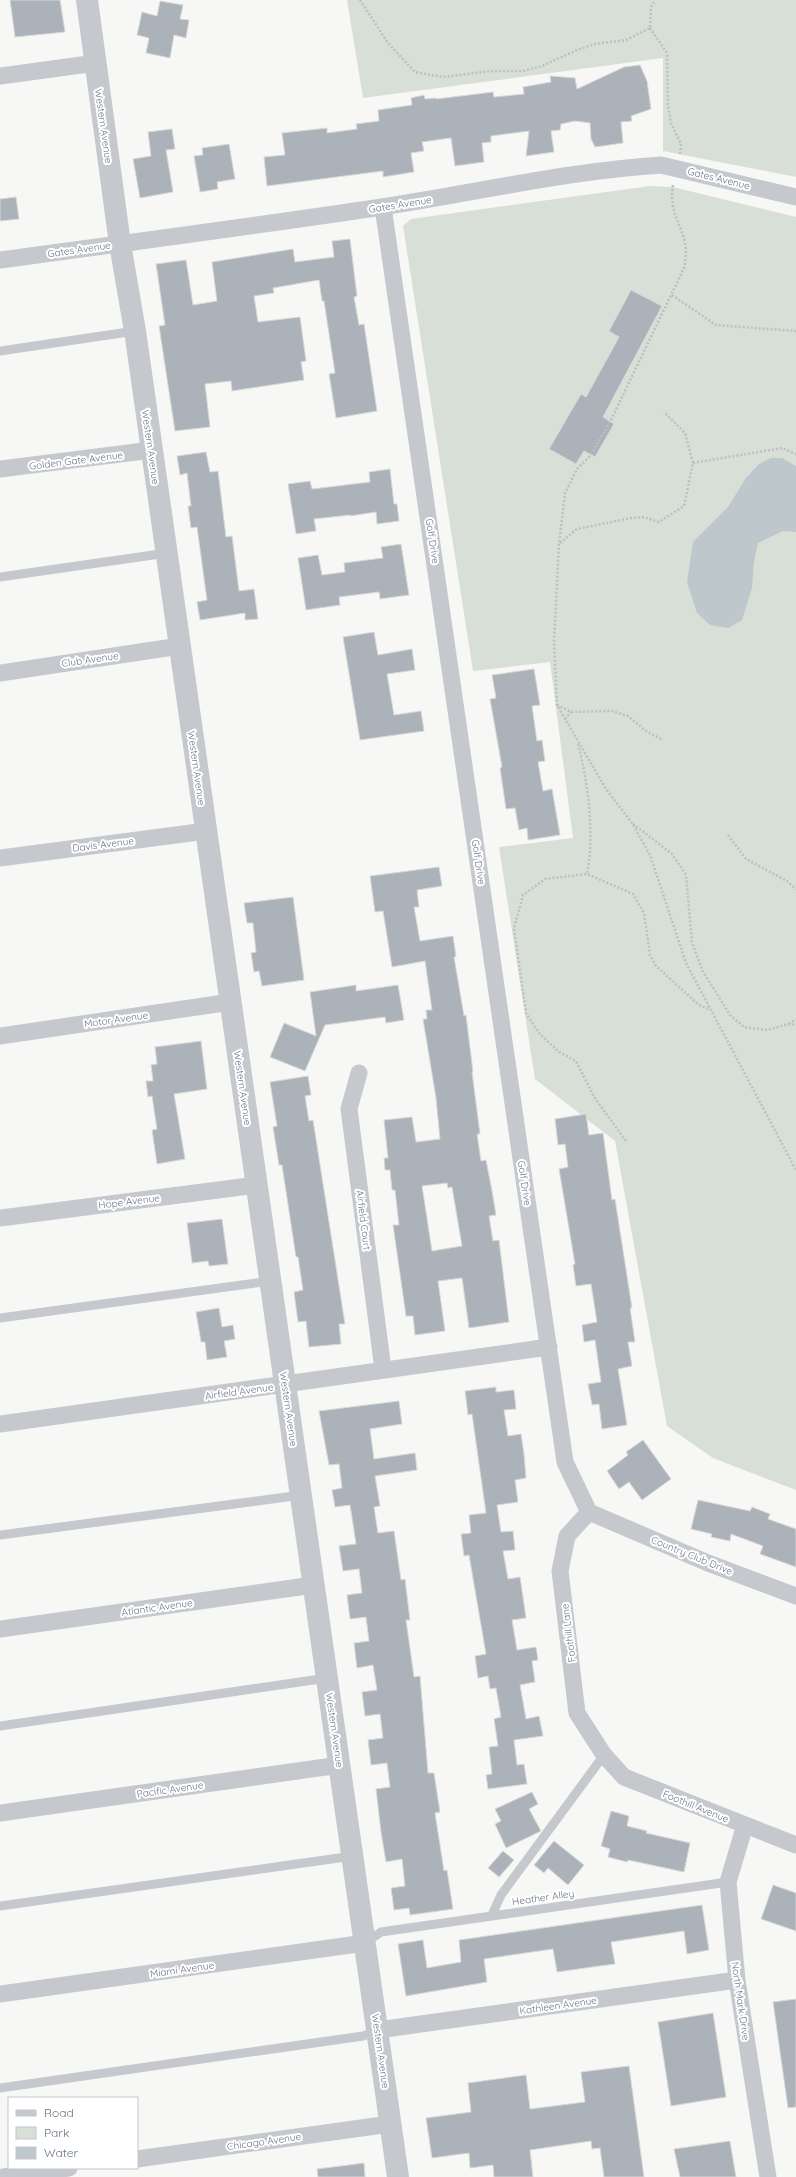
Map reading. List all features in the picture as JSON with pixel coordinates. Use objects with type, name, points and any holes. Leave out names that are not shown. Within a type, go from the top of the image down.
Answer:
[{"type":"street","name":"Western Avenue","points":[[87,0],[120,244],[135,331],[167,553],[398,2177]]},
{"type":"street","points":[[0,76],[96,63]]},
{"type":"street","name":"Gates Avenue","points":[[0,260],[383,207],[593,171],[661,165],[796,198]]},
{"type":"street","name":"Golf Drive","points":[[383,207],[565,1462],[589,1512]]},
{"type":"street","name":"Golden Gate Avenue","points":[[0,469],[152,450]]},
{"type":"street","name":"Club Avenue","points":[[0,673],[180,646]]},
{"type":"street","name":"Davis Avenue","points":[[0,858],[206,831]]},
{"type":"street","name":"Motor Avenue","points":[[0,1036],[231,1002]]},
{"type":"street","name":"Airfield Court","points":[[359,1073],[349,1109],[383,1369]]},
{"type":"street","name":"Hope Avenue","points":[[0,1218],[257,1185]]},
{"type":"street","name":"Airfield Avenue","points":[[0,1424],[383,1369],[549,1347]]},
{"type":"street","name":"Country Club Drive","points":[[589,1512],[708,1563],[796,1596]]},
{"type":"street","name":"Foothill Lane","points":[[589,1512],[567,1536],[560,1571],[577,1714],[604,1755]]},
{"type":"street","name":"Atlantic Avenue","points":[[0,1629],[314,1585]]},
{"type":"street","name":"Foothill Avenue","points":[[604,1755],[624,1777],[796,1845]]},
{"type":"street","name":"Pacific Avenue","points":[[0,1813],[340,1765]]},
{"type":"street","name":"North Mark Drive","points":[[744,1825],[728,1882],[737,1980],[768,2177]]},
{"type":"street","name":"Miami Avenue","points":[[0,1994],[365,1943]]},
{"type":"street","name":"Kathleen Avenue","points":[[378,2030],[737,1980]]},
{"type":"street","name":"Chicago Avenue","points":[[138,2159],[390,2124]]},
{"type":"street","points":[[3,2177],[62,2169]]},
{"type":"lane","points":[[0,351],[135,331]]},
{"type":"lane","points":[[0,577],[167,553]]},
{"type":"lane","points":[[0,1318],[271,1281]]},
{"type":"lane","points":[[0,1536],[302,1495]]},
{"type":"lane","points":[[0,1726],[328,1678]]},
{"type":"lane","points":[[492,1915],[500,1895],[604,1755]]},
{"type":"lane","points":[[0,1906],[353,1856]]},
{"type":"lane","name":"Heather Alley","points":[[365,1943],[380,1932],[728,1882]]},
{"type":"lane","points":[[0,2088],[364,2036],[378,2030]]},
{"type":"path","points":[[360,0],[388,43],[415,72],[443,77],[492,71],[523,71],[542,66],[577,50],[595,44],[626,40],[650,28]]},
{"type":"path","points":[[655,0],[651,7],[650,28],[667,53],[671,123],[681,144],[671,201],[685,244],[685,266],[672,295],[633,370],[611,420],[590,456],[577,469],[565,493],[559,544],[554,641],[558,704],[606,789],[632,823],[650,856],[686,963],[796,1170]]},
{"type":"path","points":[[672,295],[716,325],[796,331]]},
{"type":"path","points":[[559,544],[577,529],[631,518],[644,517],[659,522],[684,506],[693,463],[684,432],[664,412]]},
{"type":"path","points":[[693,463],[782,448],[796,454]]},
{"type":"path","points":[[558,704],[572,712],[612,711],[628,716],[646,731],[663,740]]},
{"type":"path","points":[[565,718],[572,712]]},
{"type":"path","points":[[577,740],[585,781],[588,816],[590,858],[587,874]]},
{"type":"path","points":[[632,823],[672,854],[686,875],[692,942],[702,970],[730,1015],[744,1027],[767,1030],[788,1024],[796,1019]]},
{"type":"path","points":[[728,835],[746,859],[787,881],[796,889]]},
{"type":"path","points":[[626,1141],[594,1097],[576,1060],[559,1052],[539,1033],[526,1013],[514,929],[523,895],[546,879],[587,874],[634,894],[644,913],[650,955],[656,966],[699,1005],[711,1011]]},
{"type":"path","points":[[788,1024],[796,1025]]},
{"type":"green space","points":[[347,0],[796,0],[796,177],[663,151],[663,58],[363,98]]},
{"type":"green space","points":[[650,186],[673,187],[796,217],[796,1490],[713,1458],[667,1426],[615,1141],[535,1079],[499,847],[573,838],[550,662],[473,671],[403,226],[411,219]]},
{"type":"water","points":[[771,458],[782,458],[796,466],[796,532],[783,531],[758,543],[754,562],[752,588],[742,620],[728,628],[710,625],[697,613],[687,582],[693,542],[728,507],[746,478],[759,464]]},
{"type":"building","points":[[10,0],[60,0],[65,32],[15,37]]},
{"type":"building","points":[[160,1],[183,5],[180,19],[189,20],[186,38],[174,35],[170,58],[146,53],[149,38],[137,35],[142,12],[157,16]]},
{"type":"building","points":[[640,65],[647,81],[651,109],[631,116],[632,121],[621,122],[623,143],[595,147],[591,139],[590,123],[575,121],[561,124],[560,130],[551,131],[554,152],[526,156],[529,131],[491,136],[491,142],[482,143],[484,162],[455,166],[451,138],[422,142],[424,151],[411,153],[414,172],[383,177],[383,171],[267,186],[264,157],[285,155],[282,133],[327,128],[327,133],[357,129],[356,124],[379,121],[378,110],[412,105],[411,98],[424,95],[425,99],[436,99],[493,92],[494,97],[524,94],[523,87],[551,82],[550,76],[575,78],[577,89],[624,67]]},
{"type":"building","points":[[172,129],[175,149],[166,150],[173,192],[140,198],[133,159],[151,156],[148,132]]},
{"type":"building","points":[[229,144],[235,179],[217,182],[218,189],[200,192],[194,156],[203,155],[202,148]]},
{"type":"building","points":[[16,197],[19,219],[0,221],[0,199]]},
{"type":"building","points":[[350,239],[357,296],[354,297],[359,325],[364,324],[377,411],[336,418],[329,374],[335,373],[324,301],[322,301],[319,280],[273,288],[274,293],[254,296],[258,322],[300,317],[306,361],[301,362],[304,380],[232,391],[231,381],[205,384],[210,427],[175,431],[159,326],[165,325],[156,264],[186,260],[193,305],[217,301],[212,262],[293,249],[295,262],[334,257],[332,241]]},
{"type":"building","points":[[631,290],[662,306],[603,417],[614,424],[595,457],[584,451],[576,464],[549,449],[581,394],[586,397],[619,337],[609,331]]},
{"type":"building","points":[[206,452],[210,472],[218,471],[226,537],[232,536],[239,591],[254,589],[258,619],[245,620],[245,613],[200,620],[197,602],[207,600],[197,527],[191,528],[188,506],[191,506],[187,473],[180,475],[177,456]]},
{"type":"building","points":[[390,469],[394,504],[397,504],[399,521],[377,524],[376,512],[314,519],[316,531],[296,534],[288,484],[310,481],[312,489],[370,482],[369,472]]},
{"type":"building","points":[[401,544],[409,595],[380,599],[379,592],[339,597],[340,605],[306,610],[298,558],[318,555],[322,575],[345,572],[344,563],[383,558],[381,547]]},
{"type":"building","points":[[374,632],[378,655],[412,649],[415,670],[387,674],[394,715],[421,711],[424,731],[360,740],[343,637]]},
{"type":"building","points":[[534,669],[540,705],[532,706],[537,741],[542,740],[545,761],[538,762],[543,791],[552,789],[560,835],[528,840],[527,828],[519,830],[515,808],[506,809],[500,768],[502,767],[490,699],[496,698],[492,675]]},
{"type":"building","points":[[439,867],[442,886],[417,890],[419,907],[414,907],[420,941],[453,936],[456,956],[454,957],[464,1016],[466,1015],[473,1072],[480,1134],[477,1134],[481,1161],[486,1160],[492,1191],[496,1215],[489,1216],[493,1241],[499,1240],[509,1322],[469,1328],[462,1278],[438,1281],[445,1331],[415,1335],[413,1316],[406,1316],[393,1225],[399,1225],[395,1190],[392,1190],[390,1170],[385,1170],[384,1158],[388,1158],[384,1120],[412,1117],[416,1142],[440,1139],[436,1098],[423,1019],[427,1019],[426,1010],[432,1010],[425,961],[392,967],[383,911],[375,912],[370,876]],"holes":[[[447,1183],[448,1188],[452,1187],[462,1246],[432,1251],[422,1186]]]},
{"type":"building","points":[[293,897],[304,980],[262,986],[259,971],[254,972],[251,953],[256,952],[253,923],[247,923],[244,903]]},
{"type":"building","points":[[356,985],[356,991],[398,985],[404,1020],[386,1023],[385,1017],[325,1025],[305,1071],[270,1057],[284,1023],[316,1036],[310,992]]},
{"type":"building","points":[[201,1041],[207,1089],[174,1094],[185,1159],[157,1164],[152,1130],[157,1129],[152,1096],[148,1097],[146,1081],[153,1081],[151,1065],[157,1064],[155,1047]]},
{"type":"building","points":[[308,1076],[311,1095],[305,1096],[309,1121],[313,1120],[345,1324],[339,1324],[341,1344],[309,1347],[306,1321],[298,1322],[294,1292],[303,1290],[298,1257],[296,1257],[282,1165],[279,1165],[273,1127],[277,1126],[270,1082]]},
{"type":"building","points":[[586,1114],[589,1135],[603,1133],[612,1200],[615,1199],[632,1308],[630,1308],[635,1342],[628,1342],[632,1366],[618,1369],[627,1425],[602,1429],[599,1404],[592,1405],[588,1384],[601,1382],[595,1340],[584,1342],[582,1325],[597,1322],[591,1284],[576,1286],[573,1265],[575,1264],[559,1169],[568,1167],[565,1144],[558,1145],[555,1119]]},
{"type":"building","points":[[222,1219],[228,1264],[209,1266],[208,1261],[192,1263],[187,1223]]},
{"type":"building","points":[[219,1308],[222,1327],[233,1325],[235,1339],[224,1341],[227,1357],[207,1360],[205,1342],[201,1342],[196,1312]]},
{"type":"building","points":[[496,1387],[496,1392],[514,1390],[516,1409],[504,1410],[508,1436],[521,1434],[524,1454],[526,1478],[515,1480],[518,1502],[497,1505],[501,1532],[513,1531],[515,1550],[503,1551],[508,1579],[520,1577],[526,1618],[512,1620],[517,1650],[536,1647],[538,1660],[532,1661],[535,1682],[520,1685],[526,1719],[539,1716],[543,1736],[514,1740],[517,1765],[524,1764],[527,1784],[488,1789],[486,1775],[492,1774],[489,1747],[498,1746],[494,1719],[501,1717],[496,1688],[490,1689],[488,1676],[478,1678],[475,1656],[486,1654],[469,1555],[464,1556],[461,1534],[471,1533],[469,1515],[486,1513],[472,1414],[468,1415],[465,1391]]},
{"type":"building","points":[[399,1401],[402,1424],[370,1429],[374,1459],[415,1453],[417,1470],[375,1476],[380,1506],[374,1507],[378,1533],[394,1531],[401,1580],[405,1579],[410,1620],[406,1620],[414,1677],[420,1676],[428,1773],[434,1773],[440,1812],[435,1813],[444,1871],[447,1870],[453,1909],[410,1915],[409,1908],[394,1910],[391,1888],[405,1886],[402,1859],[386,1862],[376,1789],[390,1787],[387,1763],[371,1765],[368,1740],[383,1738],[380,1714],[365,1716],[362,1692],[377,1690],[373,1665],[357,1668],[354,1643],[369,1641],[366,1617],[350,1619],[347,1595],[362,1593],[359,1569],[343,1571],[339,1546],[356,1544],[353,1524],[350,1505],[335,1507],[332,1490],[342,1488],[339,1464],[329,1465],[319,1411]]},
{"type":"building","points":[[643,1440],[671,1479],[642,1500],[629,1482],[619,1489],[607,1471],[628,1455],[626,1452]]},
{"type":"building","points":[[698,1500],[750,1511],[752,1507],[770,1514],[768,1519],[796,1529],[796,1567],[760,1554],[763,1546],[731,1534],[730,1541],[711,1537],[712,1534],[691,1529]]},
{"type":"building","points":[[532,1792],[538,1804],[529,1809],[541,1831],[506,1848],[495,1824],[501,1821],[495,1809]]},
{"type":"building","points":[[611,1811],[629,1816],[627,1826],[647,1831],[646,1833],[690,1843],[684,1872],[628,1860],[627,1862],[608,1857],[610,1849],[601,1846]]},
{"type":"building","points":[[554,1841],[584,1865],[568,1885],[548,1868],[544,1873],[534,1865]]},
{"type":"building","points":[[503,1851],[514,1860],[499,1877],[488,1868]]},
{"type":"building","points":[[773,1885],[796,1893],[796,1931],[761,1919]]},
{"type":"building","points":[[702,1905],[709,1950],[687,1954],[684,1931],[611,1942],[615,1964],[557,1972],[553,1949],[484,1959],[487,1982],[406,1996],[398,1944],[423,1940],[427,1968],[461,1962],[459,1940]]},
{"type":"building","points":[[796,1999],[796,2107],[788,2108],[773,2002]]},
{"type":"building","points":[[713,2013],[726,2097],[671,2106],[658,2022]]},
{"type":"building","points":[[629,2066],[644,2177],[604,2177],[600,2148],[592,2149],[591,2141],[530,2150],[533,2177],[494,2177],[493,2165],[470,2168],[469,2153],[432,2158],[426,2118],[471,2112],[468,2083],[526,2075],[530,2109],[585,2102],[581,2072]]},
{"type":"building","points":[[730,2141],[736,2177],[680,2177],[674,2149]]},
{"type":"building","points":[[364,2163],[365,2177],[318,2177],[317,2169]]}]
